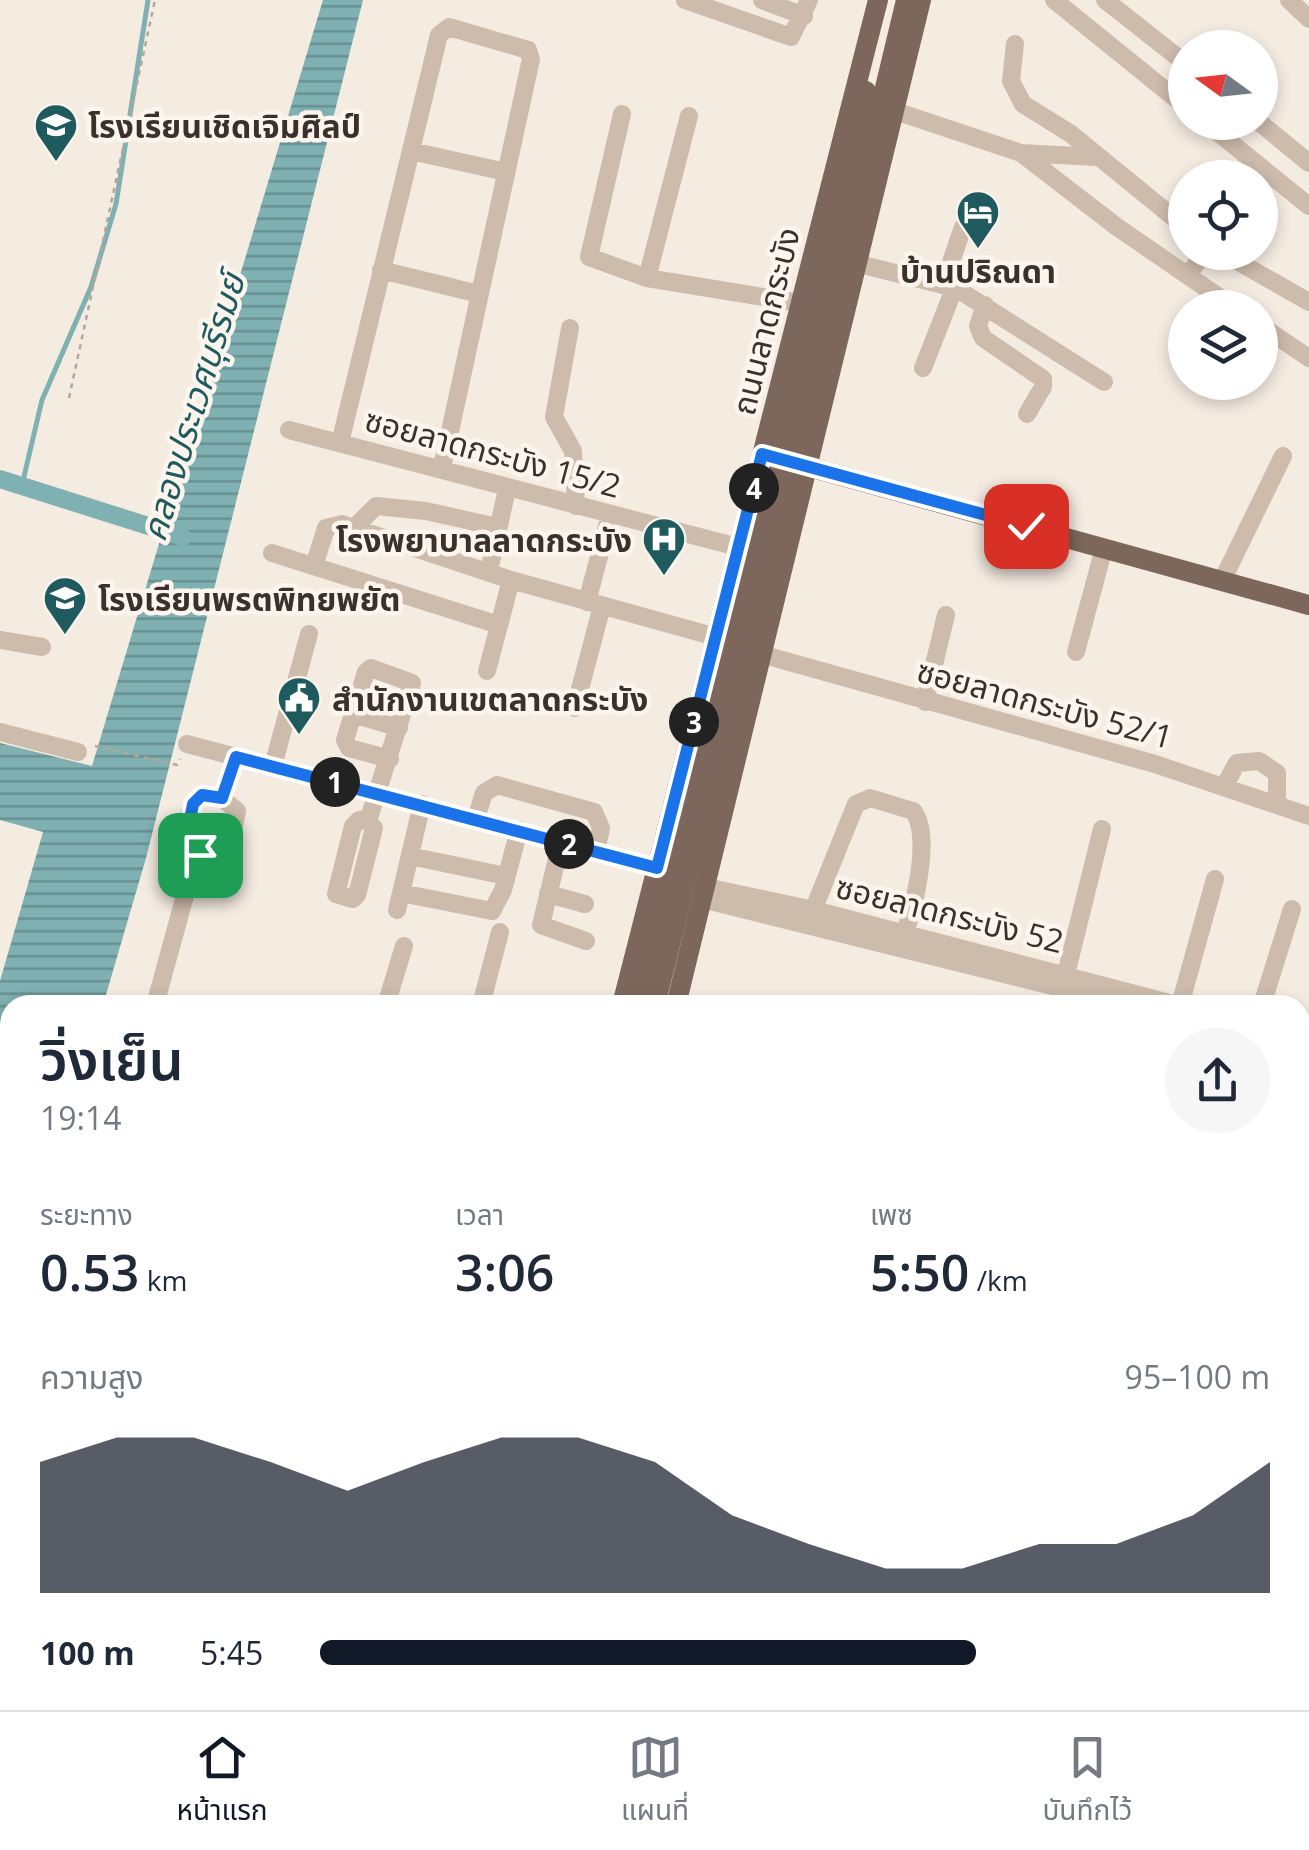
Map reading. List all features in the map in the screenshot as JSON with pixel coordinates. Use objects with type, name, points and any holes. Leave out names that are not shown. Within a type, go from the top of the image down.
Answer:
[{"type":"main road","name":"ถนนลาดกระบัง","points":[[625,995],[878,0]]},
{"type":"main road","points":[[638,995],[888,0]]},
{"type":"main road","points":[[657,995],[906,0]]},
{"type":"main road","points":[[678,995],[921,0]]},
{"type":"main road","points":[[762,454],[1309,605]]},
{"type":"street","points":[[684,0],[726,7],[791,36],[806,8],[762,0]]},
{"type":"street","points":[[1054,0],[1168,92]]},
{"type":"street","points":[[1105,0],[1168,50]]},
{"type":"street","points":[[1289,0],[1309,20]]},
{"type":"street","points":[[340,443],[439,35],[449,27],[530,54],[442,468]]},
{"type":"street","points":[[1014,44],[1014,94],[1168,213]]},
{"type":"street","points":[[894,111],[1020,153],[1096,158]]},
{"type":"street","points":[[622,114],[588,253],[594,260],[647,278],[800,303]]},
{"type":"street","points":[[647,278],[689,116]]},
{"type":"street","points":[[1278,138],[1309,163]]},
{"type":"street","points":[[1227,140],[1309,206]]},
{"type":"street","points":[[410,151],[506,172]]},
{"type":"street","points":[[1020,153],[1209,290]]},
{"type":"street","points":[[923,368],[963,227]]},
{"type":"street","points":[[859,264],[949,287],[985,305],[1104,382]]},
{"type":"street","points":[[381,270],[479,294]]},
{"type":"street","points":[[1188,276],[1192,270]]},
{"type":"street","points":[[1253,270],[1309,302]]},
{"type":"street","points":[[985,305],[978,326],[983,338],[1043,378],[1043,387],[1027,414]]},
{"type":"street","points":[[570,328],[554,417],[574,450],[576,506]]},
{"type":"street","points":[[1278,337],[1309,358]]},
{"type":"street","name":"ซอยลาดกระบัง 15/2","points":[[290,430],[738,547]]},
{"type":"street","points":[[1222,581],[1283,456]]},
{"type":"street","points":[[489,571],[507,489]]},
{"type":"street","points":[[354,528],[376,506],[426,511],[497,527]]},
{"type":"street","points":[[574,708],[610,515]]},
{"type":"street","points":[[314,566],[329,525],[354,528],[511,580],[716,637]]},
{"type":"street","points":[[1076,652],[1104,548]]},
{"type":"street","points":[[272,552],[499,625]]},
{"type":"street","points":[[487,671],[511,580]]},
{"type":"street","points":[[924,702],[946,615]]},
{"type":"street","points":[[273,766],[308,634]]},
{"type":"street","points":[[0,640],[42,648]]},
{"type":"street","name":"ซอยลาดกระบัง 52/1","points":[[764,655],[1225,785],[1309,816]]},
{"type":"street","points":[[368,821],[380,794],[406,706],[411,679],[371,668],[345,740],[349,748],[390,759]]},
{"type":"street","points":[[360,692],[406,706]]},
{"type":"street","points":[[353,714],[399,728]]},
{"type":"street","points":[[0,732],[78,752]]},
{"type":"street","points":[[188,744],[657,868]]},
{"type":"street","points":[[222,798],[236,757]]},
{"type":"street","points":[[1225,785],[1237,763],[1259,762],[1277,773],[1277,803]]},
{"type":"street","points":[[476,818],[484,793],[497,785],[594,812],[602,828],[596,852]]},
{"type":"street","points":[[811,917],[856,804],[870,798],[913,811],[922,827],[902,939]]},
{"type":"street","points":[[422,804],[399,902],[492,911],[519,830]]},
{"type":"street","points":[[1066,989],[1102,829]]},
{"type":"street","points":[[561,842],[542,925],[586,941]]},
{"type":"street","points":[[410,856],[506,876]]},
{"type":"street","points":[[1181,995],[1215,879]]},
{"type":"street","points":[[158,995],[189,880]]},
{"type":"street","name":"ซอยลาดกระบัง 52","points":[[704,893],[902,939],[1066,989],[1108,995]]},
{"type":"street","points":[[548,894],[585,904]]},
{"type":"street","points":[[1265,995],[1292,909]]},
{"type":"street","points":[[484,995],[500,932]]},
{"type":"street","points":[[389,995],[404,946]]},
{"type":"path","points":[[70,398],[155,0]]},
{"type":"path","points":[[78,752],[92,746],[177,766],[188,744]]},
{"type":"water","points":[[323,0],[363,0],[146,858],[106,995],[0,995],[0,981],[43,832],[0,820],[0,743],[92,766]]},
{"type":"waterway","points":[[22,485],[42,400],[91,287],[116,204],[148,0]]},
{"type":"waterway","name":"คลองประเวศบุรีรมย์","points":[[0,479],[183,537]]},
{"type":"place","name":"โรงเรียนเชิดเจิมศิลป์","points":[[56,163]]},
{"type":"place","name":"บ้านปริณดา","points":[[978,250]]},
{"type":"place","name":"โรงพยาบาลลาดกระบัง","points":[[664,577]]},
{"type":"place","name":"โรงเรียนพรตพิทยพยัต","points":[[65,636]]},
{"type":"place","name":"สำนักงานเขตลาดกระบัง","points":[[299,736]]},
{"type":"route","points":[[200,855],[188,852],[184,840],[193,804],[202,795],[222,798],[236,757],[657,868],[762,454],[1026,526]]}]
